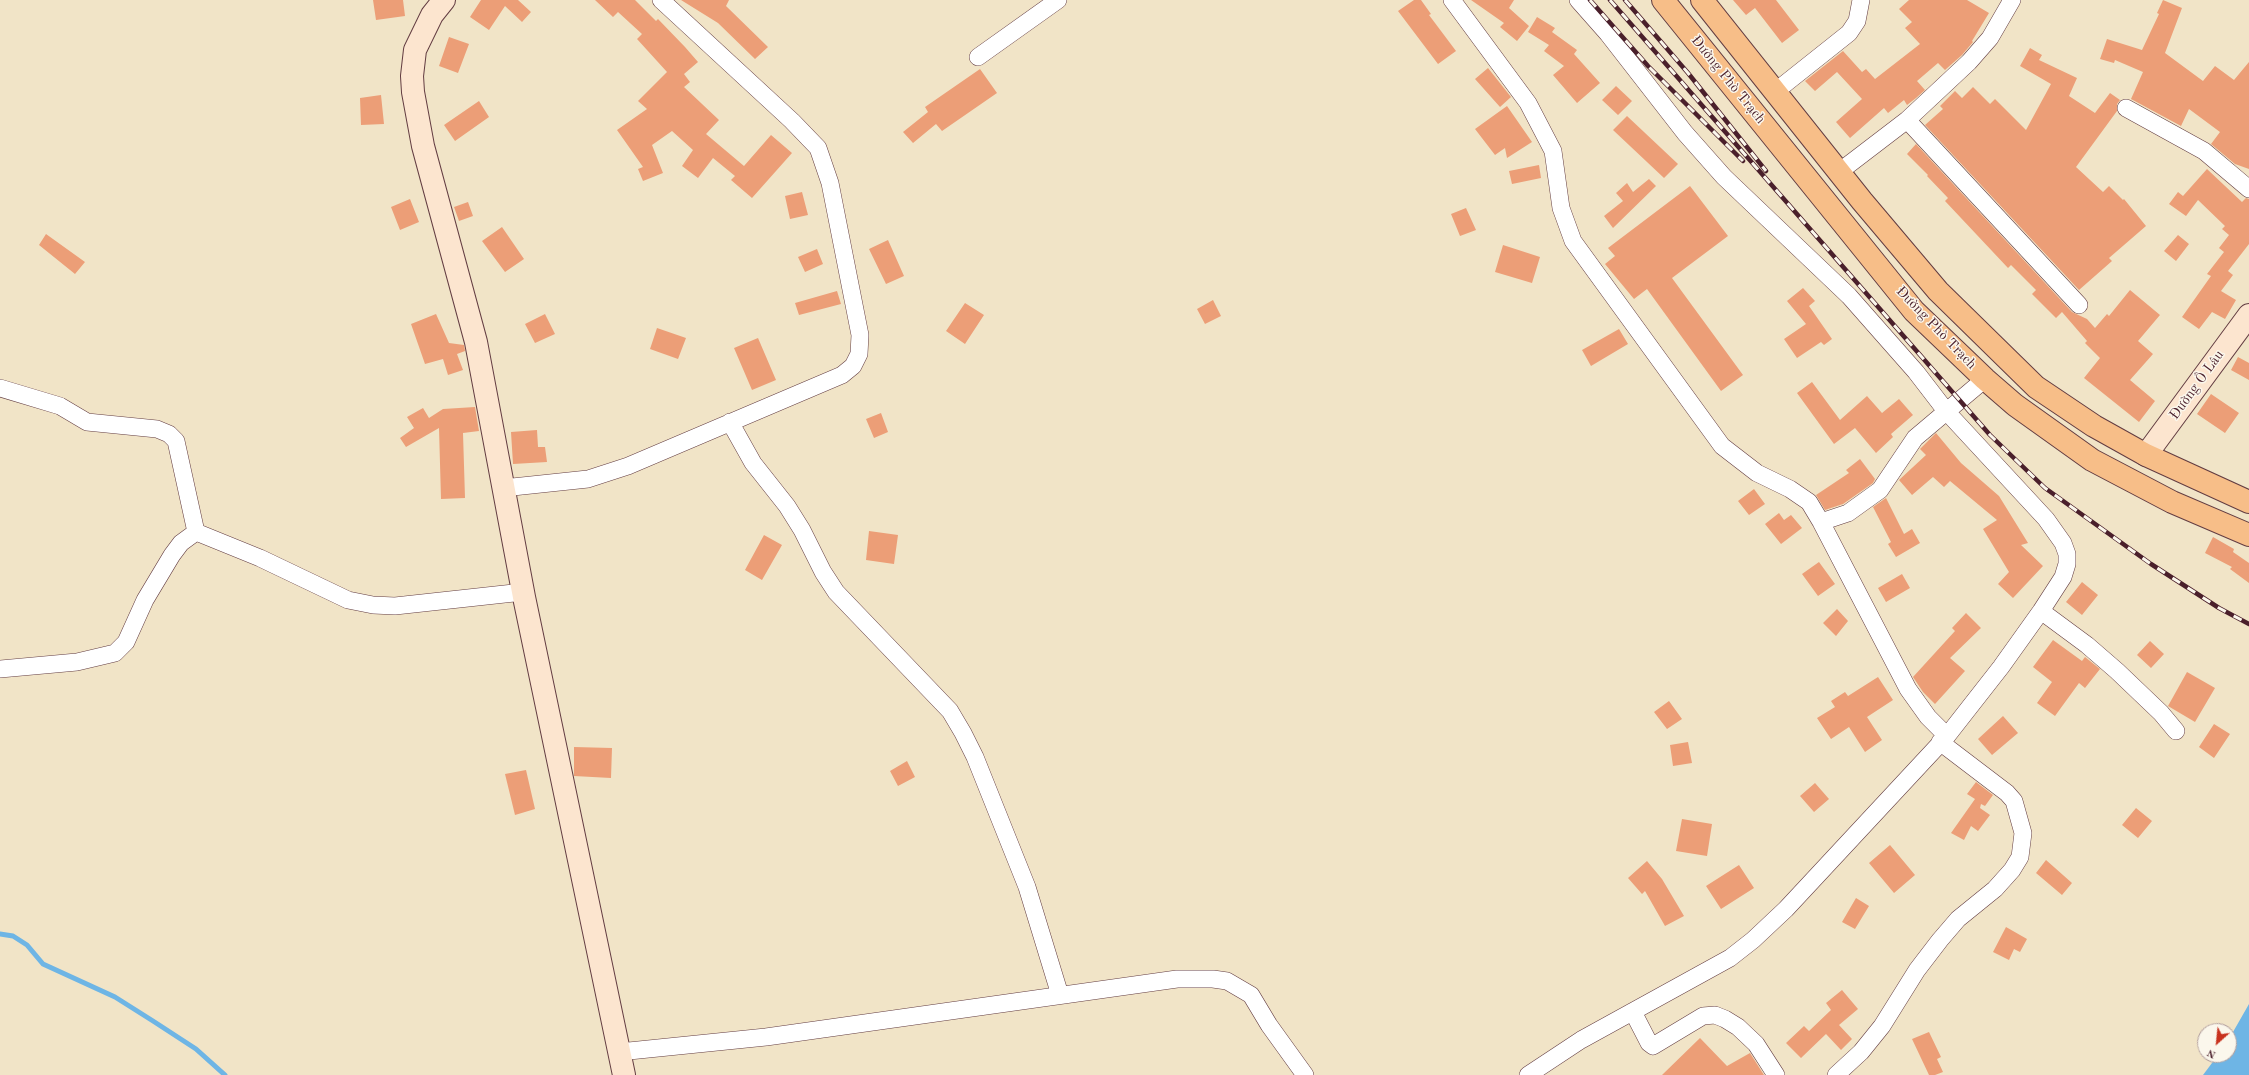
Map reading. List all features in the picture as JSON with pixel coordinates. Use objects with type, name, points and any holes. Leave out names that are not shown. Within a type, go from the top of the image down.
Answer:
[{"type":"highway","name":"Đường Phò Trạch","points":[[1663,0],[1914,311],[1985,379],[2015,405],[2092,460],[2172,502],[2249,535]]},
{"type":"highway","name":"Đường Phò Trạch","points":[[1702,0],[1938,291],[2036,387],[2094,426],[2146,455],[2249,502]]},
{"type":"highway","points":[[1726,77],[1751,59]]},
{"type":"highway","points":[[1914,311],[1938,291]]},
{"type":"main road","points":[[444,0],[432,15],[415,50],[412,76],[413,92],[423,146],[476,342],[523,592],[624,1075]]},
{"type":"main road","name":"Đường Ô Lâu","points":[[2146,455],[2249,316]]},
{"type":"street","points":[[504,488],[588,479],[628,466],[842,375],[853,366],[859,354],[860,335],[830,183],[818,148],[792,121],[661,0]]},
{"type":"street","points":[[978,57],[1058,0]]},
{"type":"street","points":[[1452,0],[1528,103],[1553,151],[1561,208],[1573,240],[1722,446],[1757,473],[1790,489],[1809,502],[1821,522],[1908,689],[1944,739],[2007,793],[2014,801],[2023,833],[2020,857],[2012,870],[1995,889],[1958,919],[1917,970],[1882,1026],[1861,1052],[1836,1075]]},
{"type":"street","points":[[1528,1075],[1582,1040],[1730,958],[1753,940],[1832,862],[1944,739],[2001,667],[2041,611],[2063,577],[2067,564],[2063,543],[2046,519],[1946,411],[1916,372],[1849,296],[1724,177],[1700,150],[1608,34],[1578,0]]},
{"type":"street","points":[[1776,91],[1849,32],[1857,21],[1861,0]]},
{"type":"street","points":[[1840,172],[1906,120],[1980,50],[2012,0]]},
{"type":"street","points":[[2126,108],[2204,151],[2249,189]]},
{"type":"street","points":[[1906,120],[2079,305]]},
{"type":"street","points":[[1821,522],[1848,513],[1880,490],[1915,438],[1985,379]]},
{"type":"street","points":[[0,388],[60,406],[87,422],[157,429],[170,434],[176,441],[196,532]]},
{"type":"street","points":[[730,422],[753,463],[786,506],[802,530],[823,572],[836,592],[950,711],[963,733],[975,756],[1026,887],[1060,995]]},
{"type":"street","points":[[196,532],[260,558],[348,600],[367,604],[395,606],[523,592]]},
{"type":"street","points":[[0,669],[77,662],[115,653],[126,642],[145,600],[172,555],[181,543],[196,532]]},
{"type":"street","points":[[2041,611],[2117,671],[2161,713],[2176,731]]},
{"type":"street","points":[[620,1052],[766,1037],[1177,979],[1213,978],[1227,981],[1251,996],[1269,1025],[1305,1075]]},
{"type":"street","points":[[1633,1012],[1649,1043],[1653,1046],[1703,1016],[1715,1015],[1738,1027],[1756,1044],[1776,1075]]},
{"type":"water","points":[[2249,1004],[2249,1075],[2203,1075],[2212,1063],[2237,1063],[2237,1025]]},
{"type":"building","points":[[373,0],[403,0],[405,16],[376,20]]},
{"type":"building","points":[[481,0],[518,0],[531,12],[522,22],[505,6],[489,30],[470,17]]},
{"type":"building","points":[[595,0],[635,0],[656,21],[658,19],[685,47],[698,62],[684,74],[690,82],[684,87],[719,120],[706,134],[744,166],[771,135],[792,153],[752,198],[731,180],[735,176],[713,158],[698,178],[682,166],[693,150],[672,131],[652,145],[663,173],[643,181],[638,169],[643,167],[617,130],[647,109],[638,101],[667,72],[637,39],[642,34],[618,12],[613,17]]},
{"type":"building","points":[[681,0],[729,0],[726,6],[768,47],[755,59],[718,23]]},
{"type":"building","points":[[1414,0],[1421,0],[1431,14],[1429,15],[1456,51],[1438,64],[1398,11]]},
{"type":"building","points":[[1471,0],[1514,0],[1509,8],[1529,26],[1517,41],[1500,27],[1504,23]]},
{"type":"building","points":[[1733,0],[1776,0],[1799,30],[1782,43],[1755,8],[1746,15]]},
{"type":"building","points":[[1909,0],[1967,0],[1989,13],[1972,41],[1973,42],[1962,55],[1945,70],[1938,63],[1917,81],[1925,90],[1907,105],[1904,100],[1888,113],[1884,108],[1850,138],[1836,122],[1862,99],[1837,72],[1815,91],[1805,81],[1843,51],[1862,72],[1866,69],[1875,79],[1920,44],[1905,28],[1912,22],[1899,9]]},
{"type":"building","points":[[2163,0],[2182,8],[2165,53],[2203,81],[2215,66],[2234,80],[2249,62],[2249,169],[2235,164],[2211,144],[2220,132],[2189,109],[2181,126],[2131,99],[2143,72],[2115,60],[2114,63],[2100,59],[2107,39],[2142,50],[2159,14],[2157,13]]},
{"type":"building","points":[[1537,17],[1555,28],[1552,32],[1577,50],[1574,54],[1600,83],[1577,103],[1553,75],[1564,66],[1544,51],[1549,45],[1528,32]]},
{"type":"building","points":[[449,37],[469,44],[458,73],[439,66]]},
{"type":"building","points":[[2030,48],[2042,55],[2039,60],[2077,78],[2069,96],[2095,113],[2110,93],[2120,100],[2117,104],[2117,111],[2076,167],[2103,192],[2109,186],[2123,200],[2124,199],[2146,226],[2109,258],[2112,261],[2079,290],[1925,125],[1943,109],[1940,106],[1955,91],[1962,98],[1973,87],[1990,104],[1995,99],[2026,130],[2051,84],[2020,66]]},
{"type":"building","points":[[1488,68],[1511,97],[1500,107],[1475,79]]},
{"type":"building","points":[[980,69],[997,93],[942,131],[936,124],[913,143],[903,132],[928,112],[925,107]]},
{"type":"building","points":[[1616,86],[1632,101],[1618,115],[1602,100]]},
{"type":"building","points":[[381,95],[384,124],[361,125],[360,98]]},
{"type":"building","points":[[479,101],[489,117],[455,141],[444,125]]},
{"type":"building","points":[[1507,106],[1532,142],[1507,158],[1505,148],[1495,155],[1475,129]]},
{"type":"building","points":[[1627,116],[1678,164],[1664,178],[1613,130]]},
{"type":"building","points":[[1916,144],[2072,312],[2087,319],[2095,328],[2107,314],[2109,316],[2130,290],[2160,315],[2138,341],[2153,354],[2130,380],[2155,401],[2139,422],[2084,378],[2100,358],[2085,343],[2087,341],[2062,312],[2056,318],[2032,294],[2036,290],[2011,265],[2008,268],[1945,201],[1948,198],[1907,154]]},
{"type":"building","points":[[1539,165],[1541,178],[1512,184],[1509,171]]},
{"type":"building","points":[[2207,169],[2242,202],[2246,198],[2249,199],[2249,244],[2228,271],[2233,275],[2221,291],[2236,300],[2225,319],[2212,312],[2199,329],[2182,317],[2211,276],[2207,274],[2224,252],[2219,248],[2229,235],[2222,229],[2225,226],[2198,200],[2186,216],[2169,204],[2178,192],[2183,196]]},
{"type":"building","points":[[1649,179],[1656,186],[1613,228],[1604,216],[1623,201],[1616,193],[1627,183],[1633,192]]},
{"type":"building","points":[[1690,186],[1728,236],[1672,278],[1743,375],[1721,391],[1647,289],[1634,299],[1605,264],[1615,256],[1608,248]]},
{"type":"building","points":[[802,192],[808,215],[790,219],[785,196]]},
{"type":"building","points":[[410,199],[419,222],[400,230],[391,207]]},
{"type":"building","points":[[468,202],[473,216],[459,221],[454,207]]},
{"type":"building","points":[[1466,208],[1476,230],[1460,236],[1451,214]]},
{"type":"building","points":[[502,227],[524,259],[505,272],[482,241]]},
{"type":"building","points":[[46,234],[85,262],[75,274],[39,245]]},
{"type":"building","points":[[2178,235],[2189,244],[2176,261],[2164,251]]},
{"type":"building","points":[[888,240],[904,276],[886,284],[869,249]]},
{"type":"building","points":[[1503,245],[1540,257],[1532,283],[1495,272]]},
{"type":"building","points":[[817,249],[823,264],[805,272],[798,257]]},
{"type":"building","points":[[1803,288],[1815,301],[1809,306],[1832,339],[1824,345],[1821,342],[1797,358],[1784,339],[1806,324],[1787,301]]},
{"type":"building","points":[[837,291],[841,304],[799,315],[795,303]]},
{"type":"building","points":[[1213,300],[1221,316],[1205,324],[1197,309]]},
{"type":"building","points":[[965,303],[984,315],[965,344],[946,331]]},
{"type":"building","points":[[436,314],[449,343],[464,345],[465,351],[457,354],[463,370],[448,375],[443,359],[425,364],[411,324]]},
{"type":"building","points":[[545,314],[555,334],[535,343],[525,324]]},
{"type":"building","points":[[657,328],[686,338],[678,359],[650,349]]},
{"type":"building","points":[[1619,329],[1628,344],[1591,366],[1582,350]]},
{"type":"building","points":[[758,338],[776,380],[752,390],[734,348]]},
{"type":"building","points":[[2238,357],[2249,363],[2249,380],[2231,370]]},
{"type":"building","points":[[1812,382],[1840,420],[1867,396],[1882,413],[1899,399],[1913,415],[1891,434],[1893,437],[1876,453],[1855,428],[1834,444],[1797,393]]},
{"type":"building","points":[[2211,394],[2239,413],[2225,433],[2197,414]]},
{"type":"building","points":[[475,407],[479,431],[463,433],[465,498],[441,499],[439,428],[406,447],[400,438],[414,428],[407,417],[423,408],[429,418],[443,409]]},
{"type":"building","points":[[881,413],[888,432],[874,438],[866,419]]},
{"type":"building","points":[[537,430],[538,447],[545,447],[547,462],[513,464],[511,432]]},
{"type":"building","points":[[1936,433],[1961,463],[1999,496],[2028,543],[2021,545],[2043,566],[2013,598],[1998,584],[2009,572],[1983,529],[1997,520],[1950,481],[1944,487],[1933,477],[1912,495],[1899,480],[1926,455],[1920,449]]},
{"type":"building","points":[[1860,459],[1875,479],[1873,483],[1843,504],[1825,510],[1816,495],[1849,473],[1846,470]]},
{"type":"building","points":[[1754,489],[1765,504],[1749,515],[1738,501]]},
{"type":"building","points":[[1886,498],[1904,534],[1912,529],[1920,543],[1896,557],[1888,544],[1891,542],[1873,507]]},
{"type":"building","points":[[1779,513],[1784,520],[1791,515],[1802,528],[1781,544],[1765,524]]},
{"type":"building","points":[[869,531],[898,535],[894,564],[866,560]]},
{"type":"building","points":[[764,535],[782,545],[762,580],[745,570]]},
{"type":"building","points":[[2213,537],[2234,549],[2233,552],[2249,563],[2249,583],[2230,569],[2232,567],[2205,553]]},
{"type":"building","points":[[1819,562],[1835,584],[1818,596],[1802,574]]},
{"type":"building","points":[[1902,574],[1910,588],[1886,602],[1878,588]]},
{"type":"building","points":[[2082,582],[2098,595],[2082,615],[2066,602]]},
{"type":"building","points":[[1837,609],[1848,621],[1836,636],[1823,623]]},
{"type":"building","points":[[1966,613],[1981,628],[1950,658],[1965,671],[1935,704],[1923,692],[1913,677],[1955,631],[1952,628]]},
{"type":"building","points":[[2053,640],[2082,661],[2085,657],[2100,669],[2085,688],[2079,683],[2055,716],[2037,703],[2052,682],[2033,667]]},
{"type":"building","points":[[2150,641],[2164,654],[2151,668],[2137,655]]},
{"type":"building","points":[[2187,672],[2215,688],[2195,722],[2168,706]]},
{"type":"building","points":[[1878,677],[1893,700],[1867,717],[1882,740],[1865,752],[1849,727],[1831,739],[1817,718],[1835,707],[1831,701],[1845,692],[1848,696]]},
{"type":"building","points":[[1669,701],[1682,719],[1667,729],[1654,712]]},
{"type":"building","points":[[2003,716],[2018,733],[1992,755],[1978,739]]},
{"type":"building","points":[[2214,724],[2230,734],[2214,758],[2199,747]]},
{"type":"building","points":[[1688,742],[1692,763],[1673,766],[1670,745]]},
{"type":"building","points":[[574,747],[612,748],[611,778],[574,776]]},
{"type":"building","points":[[907,761],[915,777],[898,786],[890,771]]},
{"type":"building","points":[[526,770],[535,809],[515,815],[505,774]]},
{"type":"building","points":[[1976,782],[1993,795],[1985,806],[1981,804],[1980,808],[1990,815],[1978,831],[1971,826],[1964,840],[1951,833],[1975,799],[1967,794]]},
{"type":"building","points":[[1815,783],[1829,799],[1814,812],[1800,796]]},
{"type":"building","points":[[2136,808],[2152,821],[2138,838],[2122,825]]},
{"type":"building","points":[[1682,819],[1712,824],[1707,856],[1676,851]]},
{"type":"building","points":[[1890,845],[1915,875],[1894,893],[1869,863]]},
{"type":"building","points":[[2046,860],[2072,883],[2062,895],[2036,873]]},
{"type":"building","points":[[1647,861],[1662,879],[1684,916],[1665,926],[1645,891],[1642,894],[1628,878]]},
{"type":"building","points":[[1739,865],[1754,888],[1721,909],[1706,886]]},
{"type":"building","points":[[1856,898],[1869,906],[1855,929],[1842,922]]},
{"type":"building","points":[[2006,927],[2027,939],[2020,952],[2014,949],[2009,960],[1993,952]]},
{"type":"building","points":[[1842,990],[1858,1009],[1839,1025],[1852,1039],[1841,1050],[1826,1034],[1801,1058],[1786,1043],[1804,1026],[1809,1031],[1831,1010],[1826,1003]]},
{"type":"building","points":[[1929,1032],[1941,1057],[1937,1059],[1943,1072],[1935,1075],[1929,1075],[1912,1039]]},
{"type":"building","points":[[1700,1038],[1727,1066],[1750,1053],[1764,1075],[1662,1075]]},
{"type":"waterway","points":[[0,934],[13,936],[27,945],[43,964],[115,997],[196,1049],[225,1075]]},
{"type":"railway","points":[[1590,0],[1648,66],[1743,161]]},
{"type":"railway","points":[[1610,0],[1990,435],[2045,488],[2151,564],[2219,608],[2249,624]]},
{"type":"railway","points":[[1625,0],[1688,73],[1766,171]]}]
